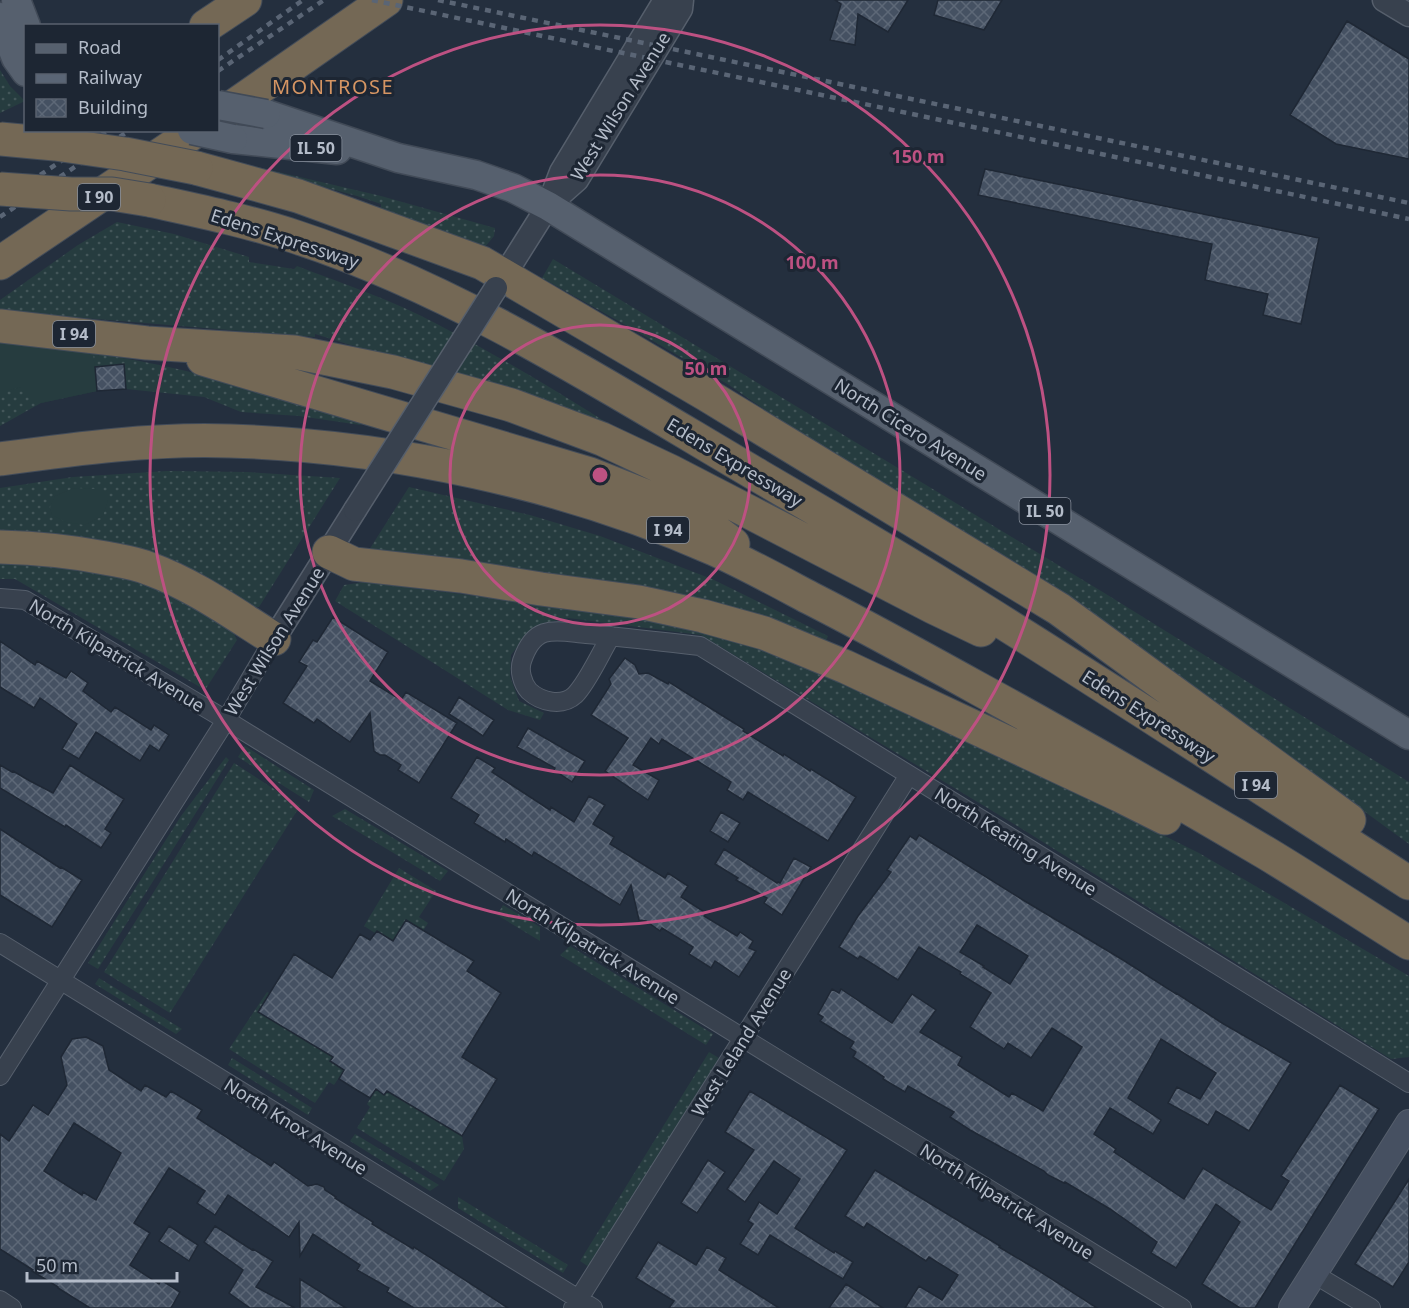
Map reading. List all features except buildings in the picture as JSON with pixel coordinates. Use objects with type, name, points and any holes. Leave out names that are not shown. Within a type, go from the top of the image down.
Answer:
[{"type":"highway","points":[[209,24],[245,0]]},
{"type":"highway","points":[[225,128],[386,0]]},
{"type":"highway","points":[[0,140],[24,130]]},
{"type":"highway","name":"I 90","points":[[0,263],[194,132]]},
{"type":"highway","points":[[0,140],[55,144],[125,154],[195,168],[298,196],[482,263],[500,282],[707,396],[1059,609],[1366,832],[1409,872]]},
{"type":"highway","name":"Edens Expressway","points":[[0,189],[70,194],[112,194],[205,212],[297,237],[412,282],[573,366],[880,547],[1103,686],[1409,884]]},
{"type":"highway","name":"I 94","points":[[0,326],[147,343],[294,352],[393,372],[511,405],[602,439],[640,457],[933,607],[1103,686]]},
{"type":"highway","name":"I 94","points":[[147,343],[590,474],[694,515],[787,586]]},
{"type":"highway","name":"I 94","points":[[0,459],[134,444],[225,440],[317,447],[442,465],[500,478],[554,492],[650,523],[714,549],[787,586],[1036,720],[1267,854],[1409,943]]},
{"type":"highway","points":[[0,547],[79,553],[149,568],[199,593],[274,639]]},
{"type":"highway","points":[[328,552],[354,564],[461,576],[639,602],[703,616],[764,633],[846,667],[1160,816],[1267,854]]},
{"type":"main road","points":[[16,0],[25,24]]},
{"type":"main road","points":[[0,17],[16,58],[24,69]]},
{"type":"main road","name":"North Cicero Avenue","points":[[219,105],[266,114],[398,158]]},
{"type":"main road","name":"North Cicero Avenue","points":[[225,128],[398,158],[476,175],[513,188],[548,206],[1409,735]]},
{"type":"main road","points":[[1293,1308],[1409,1123]]},
{"type":"street","name":"West Wilson Avenue","points":[[0,1076],[548,206],[561,172],[665,0]]},
{"type":"street","name":"West Wilson Avenue","points":[[548,206],[577,180],[681,9],[682,0]]},
{"type":"street","points":[[1384,0],[1409,15]]},
{"type":"street","name":"North Kilpatrick Avenue","points":[[0,598],[25,600],[226,720],[1182,1308]]},
{"type":"street","name":"North Keating Avenue","points":[[611,636],[582,687],[573,697],[550,702],[537,697],[528,689],[522,678],[521,664],[532,641],[543,634],[554,632],[611,636],[700,646],[1409,1083]]},
{"type":"street","name":"West Leland Avenue","points":[[582,1305],[743,1038],[909,775]]},
{"type":"street","name":"North Knox Avenue","points":[[0,943],[582,1305]]},
{"type":"street","points":[[1314,1274],[1371,1308]]},
{"type":"street","points":[[0,1300],[12,1308]]},
{"type":"green space","points":[[0,70],[24,101],[0,113]]},
{"type":"green space","points":[[210,156],[381,196],[495,228],[494,236],[485,247],[381,208],[381,204],[357,196]]},
{"type":"green space","points":[[117,222],[174,234],[249,257],[249,262],[294,269],[297,266],[385,300],[420,315],[482,348],[612,426],[315,334],[315,337],[0,311],[0,300],[78,245]]},
{"type":"green space","points":[[553,259],[1106,594],[1409,782],[1409,844],[1091,612],[1012,560],[807,439],[729,385],[542,278]]},
{"type":"green space","points":[[0,340],[114,356],[182,370],[250,388],[363,423],[360,425],[299,416],[241,412],[204,397],[126,389],[97,391],[41,403],[0,426]]},
{"type":"green space","points":[[0,340],[93,352],[97,391],[41,403],[21,387],[0,390]]},
{"type":"green space","points":[[167,471],[247,472],[340,478],[259,607],[249,607],[0,537],[0,488],[73,477]]},
{"type":"green space","points":[[409,487],[530,515],[600,536],[712,579],[828,636],[824,646],[369,550]]},
{"type":"green space","points":[[74,488],[96,489],[108,500],[103,516],[84,525],[66,522],[52,515],[50,507],[55,496]]},
{"type":"green space","points":[[0,562],[48,562],[132,575],[176,597],[234,634],[237,640],[205,690],[15,579],[0,579]]},
{"type":"green space","points":[[365,582],[571,608],[670,616],[798,658],[998,753],[1199,853],[1409,976],[1409,1057],[1391,1059],[1014,824],[701,635],[568,618],[544,623],[527,634],[511,655],[510,676],[519,701],[544,713],[540,720],[508,710],[335,601],[344,585]]},
{"type":"green space","points":[[245,746],[314,790],[309,802],[238,757]]},
{"type":"green space","points":[[226,757],[229,760],[98,969],[88,963],[181,816]]},
{"type":"green space","points":[[234,763],[300,806],[170,1013],[104,972]]},
{"type":"green space","points":[[345,809],[448,871],[440,881],[332,816]]},
{"type":"green space","points":[[399,868],[436,891],[419,917],[428,923],[423,931],[406,920],[393,941],[364,926]]},
{"type":"green space","points":[[503,905],[540,927],[540,941],[497,915]]},
{"type":"green space","points":[[570,946],[713,1034],[706,1045],[560,955]]},
{"type":"green space","points":[[99,978],[182,1029],[176,1034],[95,984]]},
{"type":"green space","points":[[267,992],[269,993],[259,1012],[333,1057],[330,1061],[344,1070],[334,1085],[329,1082],[315,1103],[229,1049]]},
{"type":"green space","points":[[709,1052],[719,1058],[589,1267],[580,1261]]},
{"type":"green space","points":[[232,1058],[312,1108],[308,1115],[228,1065]]},
{"type":"green space","points":[[376,1089],[384,1095],[387,1091],[462,1136],[464,1149],[444,1181],[357,1128],[370,1107],[367,1104]]},
{"type":"green space","points":[[355,1134],[439,1185],[430,1191],[350,1141]]},
{"type":"green space","points":[[458,1197],[568,1265],[563,1273],[458,1208]]},
{"type":"railway","points":[[219,59],[303,0]]},
{"type":"railway","points":[[219,70],[324,0]]},
{"type":"railway","points":[[372,0],[1409,219]]},
{"type":"railway","points":[[438,0],[1409,203]]},
{"type":"railway","points":[[0,201],[106,132]]},
{"type":"railway","points":[[0,217],[127,132]]},
{"type":"district","name":"MONTROSE","points":[[333,86]]}]
